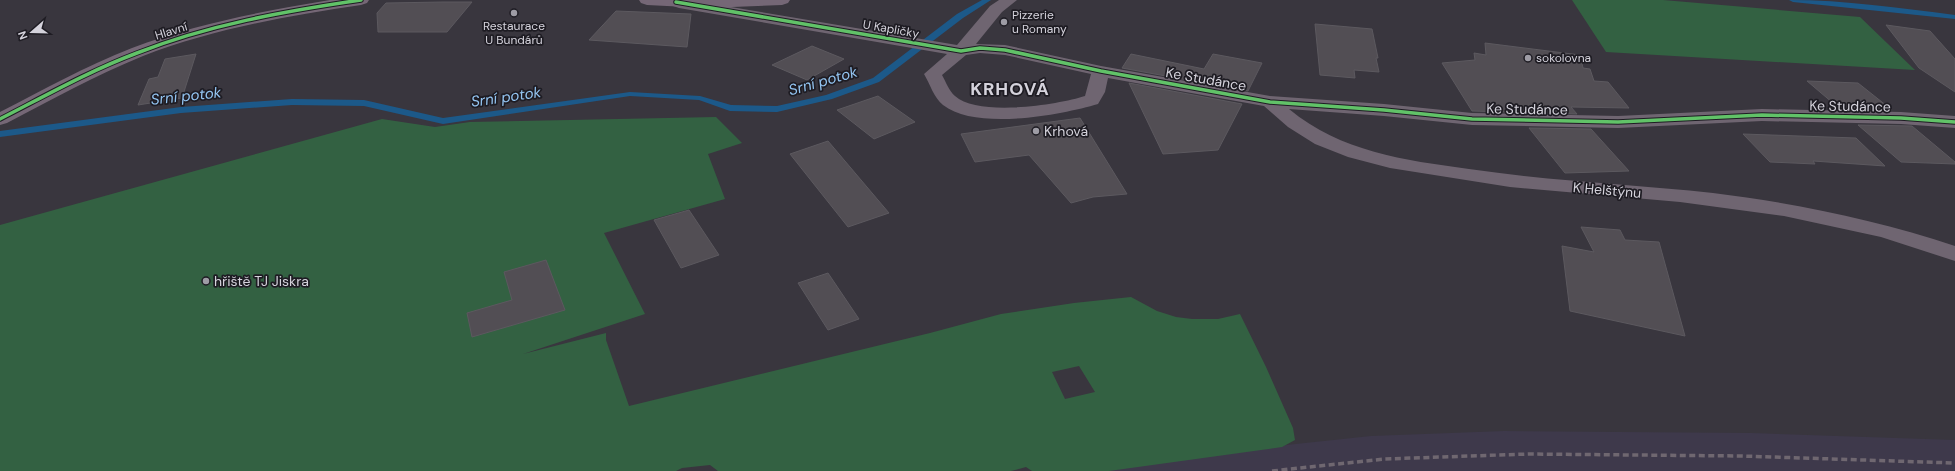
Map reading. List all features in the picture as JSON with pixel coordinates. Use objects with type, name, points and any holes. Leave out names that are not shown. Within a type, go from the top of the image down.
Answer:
[{"type":"street","points":[[647,0],[676,2],[782,0]]},
{"type":"street","points":[[1009,0],[996,9],[961,51],[934,74],[949,101],[966,110],[991,113],[1053,109],[1080,104],[1092,100],[1096,92],[1101,71]]},
{"type":"street","name":"Hlavní","points":[[0,119],[122,59],[162,44],[233,25],[353,1]]},
{"type":"street","name":"U Kapličky","points":[[676,2],[961,51],[980,48],[1005,50],[1101,71]]},
{"type":"street","name":"Ke Studánce","points":[[1101,71],[1270,102],[1384,110],[1472,119],[1618,122],[1762,115],[1901,118],[1955,122]]},
{"type":"street","name":"K Helštýnu","points":[[1270,102],[1293,123],[1322,140],[1363,155],[1404,166],[1527,183],[1682,196],[1752,205],[1868,228],[1955,254]]},
{"type":"shaded area","points":[[1504,431],[1751,433],[1955,440],[1955,471],[1104,471],[1229,451],[1371,436]]},
{"type":"green space","points":[[1572,0],[1663,0],[1860,17],[1915,70],[1606,52]]},
{"type":"green space","points":[[716,117],[742,143],[708,154],[725,199],[604,233],[645,314],[523,354],[606,333],[606,340],[629,406],[930,333],[1001,314],[1074,303],[1131,297],[1157,311],[1176,317],[1192,319],[1218,319],[1240,314],[1266,367],[1293,428],[1295,440],[1282,447],[1109,471],[1032,471],[1026,467],[1011,471],[718,471],[710,465],[682,468],[676,471],[0,471],[0,225],[382,119],[435,127],[470,122]],"holes":[[[1079,366],[1095,392],[1065,399],[1052,372]]]},
{"type":"building","points":[[472,2],[447,32],[378,32],[377,13],[386,3]]},
{"type":"building","points":[[616,11],[691,14],[687,47],[589,40]]},
{"type":"building","points":[[1315,24],[1372,29],[1378,58],[1376,58],[1379,72],[1354,70],[1355,78],[1320,75]]},
{"type":"building","points":[[1886,25],[1930,31],[1955,59],[1955,92],[1919,68]]},
{"type":"building","points":[[1485,43],[1580,55],[1583,68],[1590,69],[1594,81],[1608,82],[1629,108],[1571,107],[1577,114],[1472,111],[1442,63],[1475,60],[1474,53],[1486,55]]},
{"type":"building","points":[[812,46],[844,59],[807,80],[772,65]]},
{"type":"building","points":[[196,54],[182,98],[138,105],[149,79],[158,77],[165,59]]},
{"type":"building","points":[[1131,54],[1204,69],[1213,54],[1262,63],[1248,91],[1122,68]]},
{"type":"building","points":[[1807,81],[1858,83],[1892,110],[1840,109]]},
{"type":"building","points":[[1129,83],[1242,104],[1218,150],[1163,154]]},
{"type":"building","points":[[878,96],[915,122],[874,139],[837,110]]},
{"type":"building","points":[[1080,118],[1127,194],[1093,197],[1071,203],[1029,155],[975,162],[961,134]]},
{"type":"building","points":[[1858,125],[1912,126],[1955,162],[1955,164],[1901,162]]},
{"type":"building","points":[[1529,128],[1591,129],[1629,171],[1565,173]]},
{"type":"building","points":[[1743,134],[1856,138],[1885,166],[1813,161],[1815,164],[1770,162]]},
{"type":"building","points":[[828,141],[889,213],[848,227],[790,154]]},
{"type":"building","points":[[689,210],[719,255],[681,268],[654,220]]},
{"type":"building","points":[[1581,227],[1620,230],[1625,240],[1659,242],[1685,336],[1570,311],[1562,246],[1594,252]]},
{"type":"building","points":[[546,260],[565,310],[472,337],[467,313],[512,300],[504,272]]},
{"type":"building","points":[[828,273],[859,319],[828,330],[798,283]]},
{"type":"waterway","name":"Srní potok","points":[[0,134],[181,110],[292,102],[364,103],[443,121],[630,94],[700,98],[730,108],[777,109],[829,97],[876,80],[960,16],[987,0]]},
{"type":"waterway","name":"Srní potok","points":[[1793,0],[1955,17]]},
{"type":"railway","points":[[1272,471],[1385,459],[1528,454],[1741,456],[1955,463]]},
{"type":"cycle path","points":[[0,119],[116,61],[181,37],[258,18],[361,0]]},
{"type":"cycle path","points":[[676,2],[961,51],[980,48],[1005,50],[1101,71],[1270,102],[1384,110],[1472,119],[1618,122],[1762,115],[1901,118],[1955,122]]},
{"type":"place","name":"Restaurace U Bundárů","points":[[514,13]]},
{"type":"place","name":"Pizzerie u Romany","points":[[1004,22]]},
{"type":"place","name":"sokolovna","points":[[1528,58]]},
{"type":"place","name":"Krhová","points":[[1036,131]]},
{"type":"place","name":"hřiště TJ Jiskra","points":[[206,281]]},
{"type":"district","name":"KRHOVÁ","points":[[1010,89]]}]
